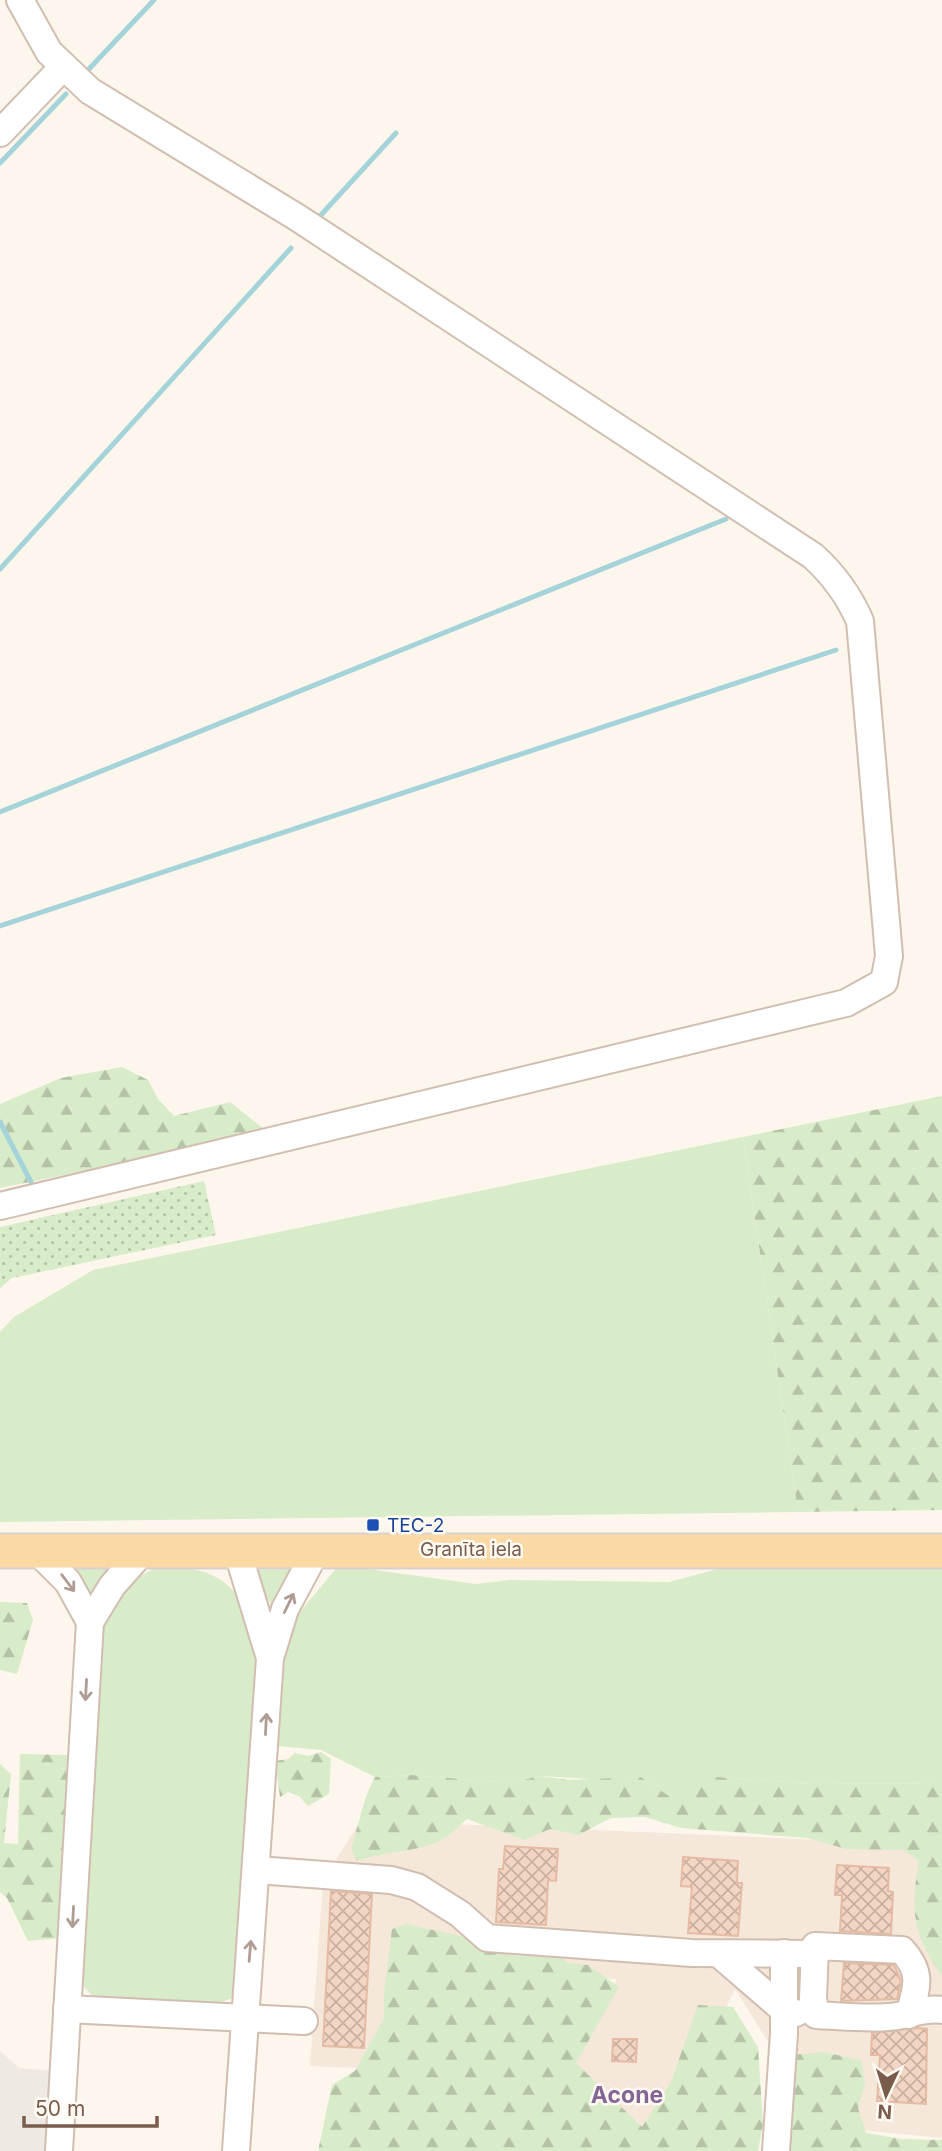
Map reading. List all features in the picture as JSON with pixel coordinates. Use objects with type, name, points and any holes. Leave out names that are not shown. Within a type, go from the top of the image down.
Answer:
[{"type":"main road","name":"Granīta iela","points":[[0,1551],[942,1551]]},
{"type":"street","points":[[0,1206],[262,1141],[426,1106],[846,1003],[884,982],[889,956],[860,621],[839,583],[813,556],[298,218],[90,91],[49,52],[20,0]]},
{"type":"street","points":[[0,133],[63,68]]},
{"type":"street","points":[[237,1550],[270,1658]]},
{"type":"street","points":[[236,2151],[270,1658],[285,1609],[316,1550]]},
{"type":"street","points":[[37,1551],[68,1583],[90,1622]]},
{"type":"street","points":[[59,2151],[90,1622],[113,1586],[143,1551]]},
{"type":"street","points":[[257,1870],[391,1880],[417,1887],[460,1914],[487,1938],[719,1954],[813,1954]]},
{"type":"street","points":[[816,2015],[813,1954],[815,1946],[902,1950],[913,1962],[917,1983],[909,2015]]},
{"type":"street","points":[[776,2151],[785,2011],[784,1953]]},
{"type":"street","points":[[719,1954],[785,2011],[886,2018],[909,2015],[927,2007],[942,2010]]},
{"type":"street","points":[[67,2009],[304,2021]]},
{"type":"shaded area","points":[[361,1820],[942,1845],[942,2138],[821,2126],[735,1989],[661,2139],[557,2077],[617,1979],[503,1976],[429,2071],[310,2066],[323,1880]]},
{"type":"shaded area","points":[[0,2051],[19,2068],[52,2071],[48,2151],[0,2151]]},
{"type":"green space","points":[[122,1067],[148,1080],[158,1099],[174,1116],[230,1102],[264,1129],[176,1152],[0,1188],[0,1104],[61,1078]]},
{"type":"green space","points":[[942,1096],[942,1510],[798,1512],[743,1137]]},
{"type":"green space","points":[[743,1137],[798,1512],[0,1522],[0,1332],[14,1317],[93,1270]]},
{"type":"green space","points":[[204,1181],[216,1235],[12,1278],[0,1288],[0,1227]]},
{"type":"green space","points":[[339,1565],[476,1584],[510,1580],[669,1582],[725,1567],[942,1568],[942,1783],[814,1784],[717,1777],[679,1804],[641,1777],[606,1780],[540,1776],[511,1783],[411,1775],[375,1777],[321,1750],[277,1746],[284,1631]]},
{"type":"green space","points":[[157,1567],[195,1570],[221,1580],[241,1601],[258,1634],[235,1997],[219,2003],[94,1998],[79,1981],[99,1627],[124,1585]]},
{"type":"green space","points":[[71,1568],[113,1569],[92,1597]]},
{"type":"green space","points":[[295,1569],[272,1607],[253,1570]]},
{"type":"green space","points":[[0,1602],[27,1603],[33,1620],[17,1674],[0,1670]]},
{"type":"green space","points":[[321,1752],[331,1759],[329,1794],[308,1806],[299,1796],[288,1792],[280,1797],[275,1761],[288,1759],[295,1753],[309,1756]]},
{"type":"green space","points":[[20,1754],[67,1755],[61,1938],[28,1941],[7,1898],[0,1892],[0,1764],[11,1774],[4,1843],[18,1844]]},
{"type":"green space","points":[[411,1775],[511,1783],[540,1776],[568,1780],[641,1777],[679,1803],[682,1787],[717,1777],[814,1784],[942,1783],[942,1976],[925,1948],[916,1922],[915,1894],[919,1861],[904,1850],[846,1849],[807,1838],[681,1828],[645,1817],[611,1818],[578,1835],[550,1829],[524,1840],[467,1819],[436,1843],[357,1861],[351,1848],[375,1777]]},
{"type":"green space","points":[[406,1924],[470,1938],[485,1949],[518,1956],[554,1953],[569,1963],[588,1965],[619,1987],[576,2063],[642,2127],[671,2082],[698,2005],[733,2007],[758,2047],[763,2124],[758,2151],[318,2151],[332,2085],[355,2071],[384,2018],[384,1993],[392,1929]]},
{"type":"green space","points":[[822,2052],[861,2060],[865,2083],[858,2108],[866,2133],[901,2139],[942,2140],[942,2151],[782,2151],[782,2056]]},
{"type":"building","points":[[505,1846],[558,1849],[556,1881],[548,1880],[546,1925],[496,1922],[499,1869],[503,1869]]},
{"type":"building","points":[[683,1857],[738,1861],[737,1883],[742,1883],[738,1936],[688,1933],[692,1887],[681,1886]]},
{"type":"building","points":[[837,1865],[889,1868],[888,1891],[893,1892],[891,1934],[840,1931],[842,1895],[835,1895]]},
{"type":"building","points":[[331,1891],[372,1894],[364,2048],[323,2046]]},
{"type":"building","points":[[844,1963],[894,1965],[901,1981],[897,1999],[841,2001]]},
{"type":"building","points":[[927,2029],[926,2104],[877,2101],[880,2055],[871,2055],[872,2033]]},
{"type":"building","points":[[613,2039],[637,2039],[636,2062],[612,2061]]},
{"type":"waterway","points":[[88,70],[154,0]]},
{"type":"waterway","points":[[0,163],[66,94]]},
{"type":"waterway","points":[[320,216],[396,133]]},
{"type":"waterway","points":[[0,569],[291,248]]},
{"type":"waterway","points":[[0,812],[726,519]]},
{"type":"waterway","points":[[0,926],[836,650]]},
{"type":"waterway","points":[[0,1122],[32,1184]]},
{"type":"place","name":"TEC-2","points":[[373,1525]]},
{"type":"district","name":"Acone","points":[[627,2095]]}]
